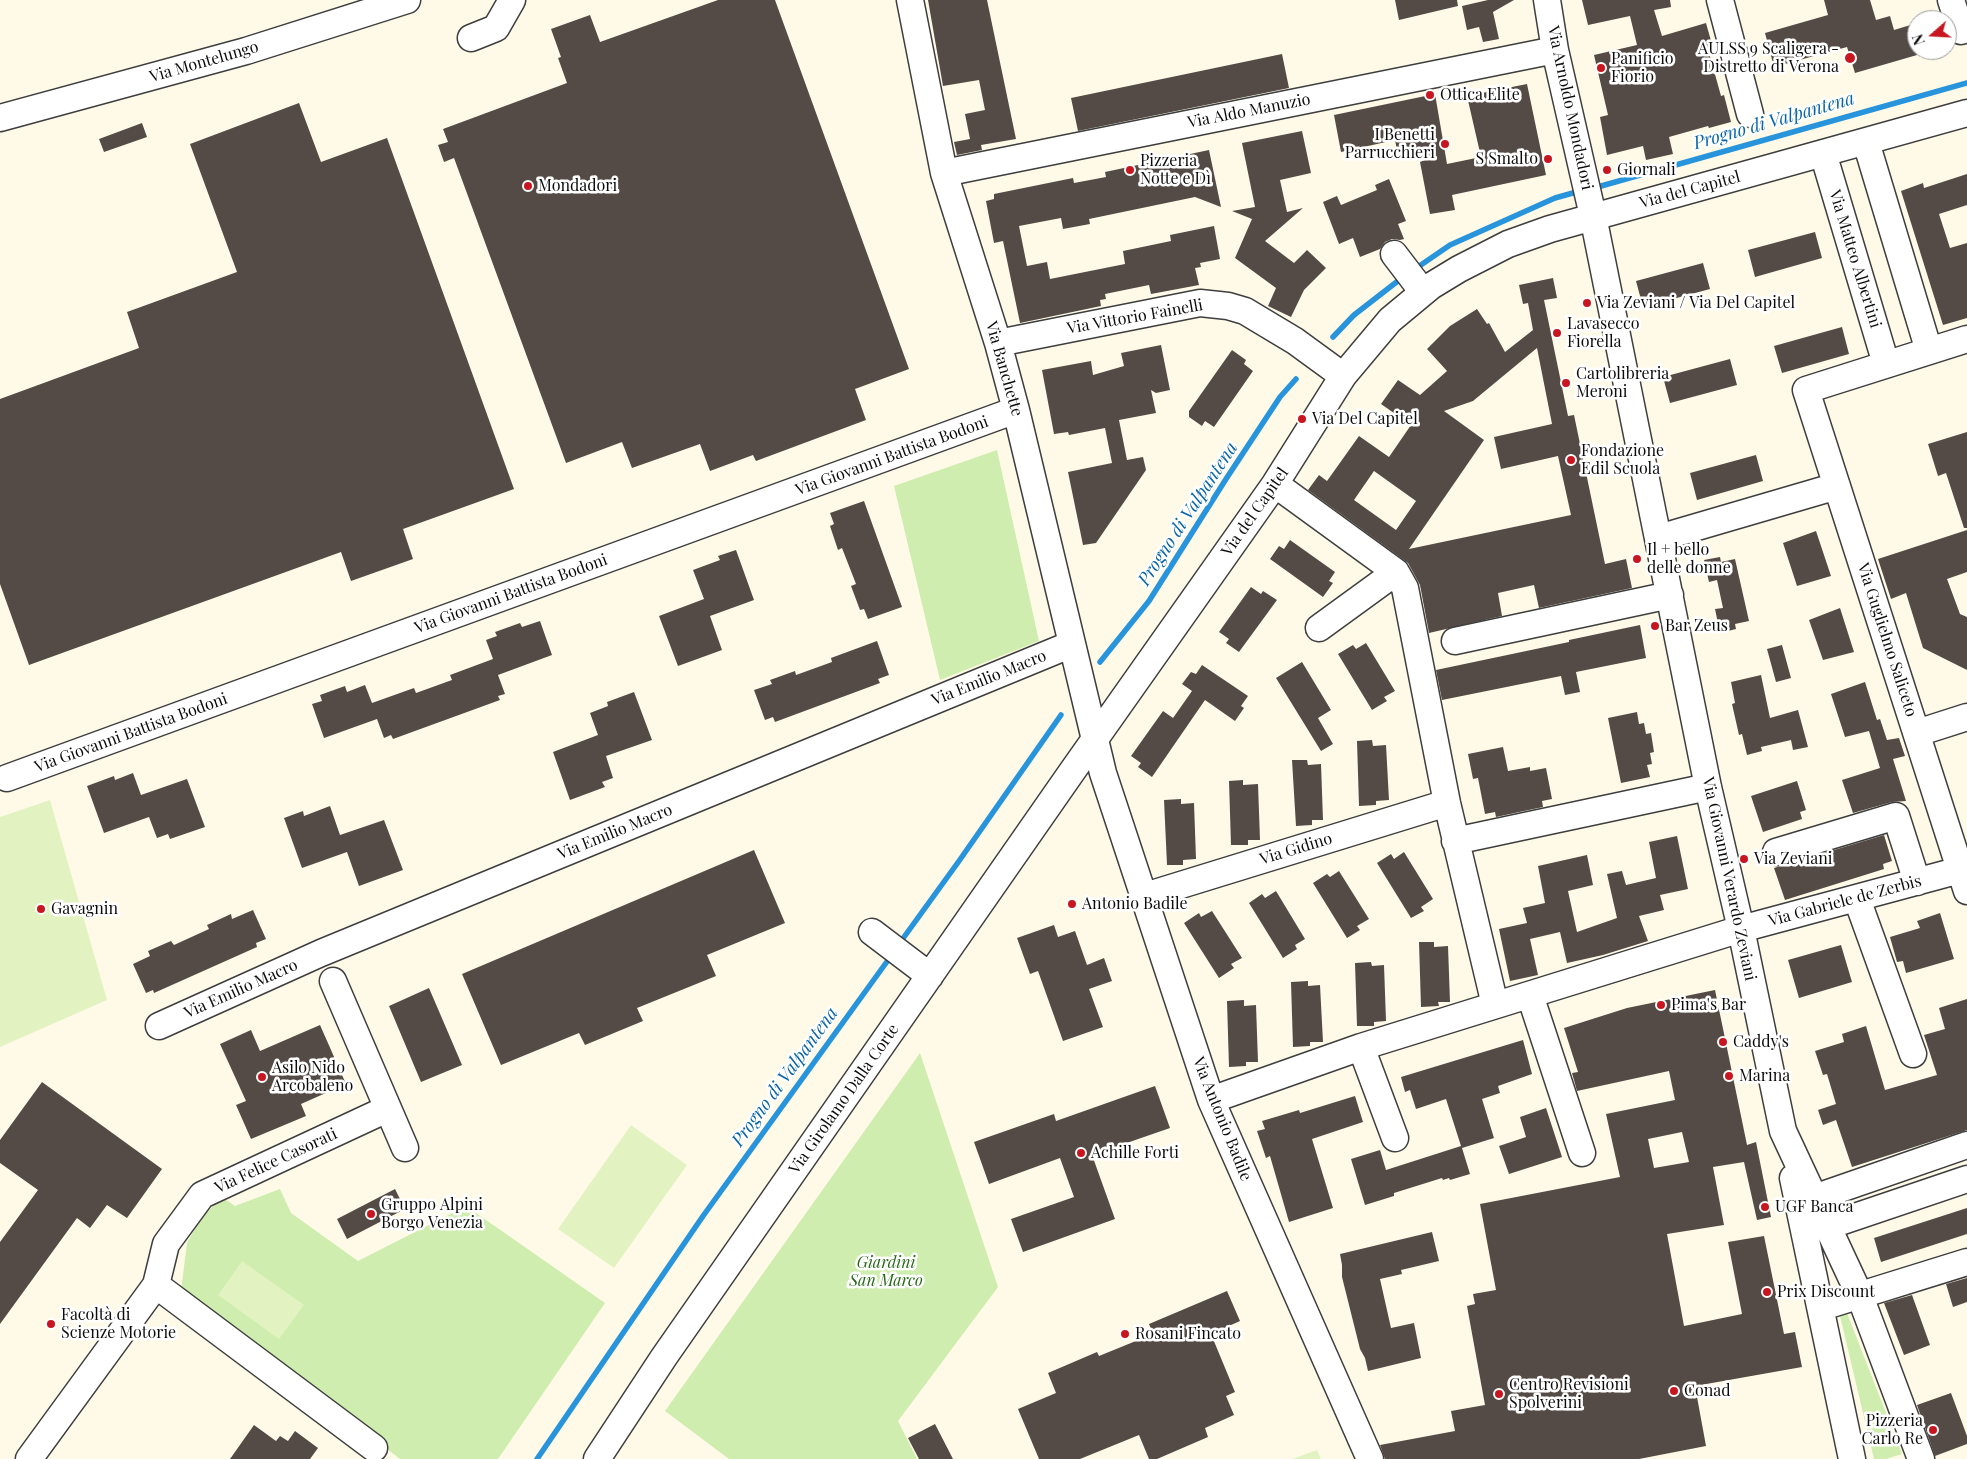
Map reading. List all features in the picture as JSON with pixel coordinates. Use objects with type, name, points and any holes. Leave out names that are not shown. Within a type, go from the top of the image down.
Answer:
[{"type":"street","name":"Via Montelungo","points":[[0,118],[246,51],[407,0]]},
{"type":"street","points":[[471,38],[496,28],[512,0]]},
{"type":"street","name":"Via Banchette","points":[[910,0],[944,174],[998,343],[1016,410],[1095,740]]},
{"type":"street","name":"Via Arnoldo Mondadori","points":[[1547,0],[1555,50],[1592,210]]},
{"type":"street","points":[[1720,0],[1750,114]]},
{"type":"street","points":[[1951,0],[1961,31]]},
{"type":"street","name":"Via Aldo Manuzio","points":[[944,174],[1555,50]]},
{"type":"street","name":"Via del Capitel","points":[[1095,740],[1275,484],[1343,376],[1417,285],[1508,244],[1592,210],[1824,153],[1967,113]]},
{"type":"street","points":[[1866,142],[1929,351]]},
{"type":"street","name":"Via Matteo Albertini","points":[[1824,153],[1886,364]]},
{"type":"street","name":"Via Giovanni Verardo Zeviani","points":[[1592,210],[1708,786],[1741,929],[1783,1131],[1860,1296],[1921,1459]]},
{"type":"street","points":[[1394,254],[1417,285]]},
{"type":"street","name":"Via Vittorio Fainelli","points":[[998,343],[1200,302],[1228,306],[1245,311],[1295,341],[1343,376]]},
{"type":"street","points":[[1886,364],[1967,339]]},
{"type":"street","name":"Via Guglielmo Saliceto","points":[[1886,364],[1806,390],[1964,880]]},
{"type":"street","name":"Via Giovanni Battista Bodoni","points":[[7,778],[1016,410]]},
{"type":"street","points":[[1275,484],[1396,572],[1405,588],[1447,803],[1495,1005]]},
{"type":"street","points":[[1659,538],[1837,486]]},
{"type":"street","points":[[1319,628],[1396,572]]},
{"type":"street","points":[[1455,641],[1670,595]]},
{"type":"street","name":"Via Emilio Macro","points":[[159,1026],[321,953],[1072,644]]},
{"type":"street","points":[[1917,733],[1967,717]]},
{"type":"street","name":"Via Antonio Badile","points":[[1095,740],[1103,773],[1211,1100],[1370,1459]]},
{"type":"street","name":"Via Girolamo Dalla Corte","points":[[597,1459],[664,1358],[1095,740]]},
{"type":"street","points":[[1455,840],[1708,786]]},
{"type":"street","name":"Via Gidino","points":[[1145,896],[1447,803]]},
{"type":"street","points":[[1776,852],[1896,816],[1917,882]]},
{"type":"street","name":"Via Gabriele de Zerbis","points":[[1211,1100],[1361,1047],[1741,929],[1917,882],[1964,880]]},
{"type":"street","points":[[1857,898],[1913,1054]]},
{"type":"street","points":[[872,932],[901,952],[930,976]]},
{"type":"street","points":[[333,980],[405,1148]]},
{"type":"street","points":[[1530,995],[1582,1152]]},
{"type":"street","points":[[1361,1047],[1395,1138]]},
{"type":"street","name":"Via Felice Casorati","points":[[29,1459],[156,1285],[166,1244],[202,1195],[387,1109]]},
{"type":"street","points":[[1783,1131],[1822,1307],[1852,1459]]},
{"type":"street","points":[[1814,1198],[1967,1145]]},
{"type":"street","points":[[1828,1226],[1967,1179]]},
{"type":"street","points":[[1822,1307],[1967,1262]]},
{"type":"street","points":[[156,1285],[374,1448]]},
{"type":"green space","points":[[997,450],[1039,641],[940,680],[894,486]]},
{"type":"green space","name":"Gavagnin","points":[[50,800],[107,1000],[0,1047],[0,817]]},
{"type":"green space","name":"Giardini San Marco","points":[[920,1053],[998,1287],[898,1421],[917,1459],[729,1459],[665,1411]]},
{"type":"green space","points":[[631,1125],[687,1165],[614,1268],[558,1229]]},
{"type":"green space","points":[[280,1189],[291,1213],[358,1261],[466,1206],[605,1303],[498,1459],[400,1459],[181,1291],[187,1243],[201,1218],[222,1197],[235,1206]]},
{"type":"green space","points":[[242,1261],[304,1305],[279,1339],[218,1295]]},
{"type":"green space","points":[[1842,1312],[1847,1313],[1902,1454],[1886,1459],[1874,1459],[1840,1316]]},
{"type":"green space","points":[[1317,1450],[1321,1459],[1292,1459]]},
{"type":"building","points":[[718,0],[775,0],[909,369],[855,389],[866,420],[756,461],[753,455],[710,471],[700,444],[632,468],[622,442],[566,463],[454,158],[444,162],[438,145],[448,142],[443,129],[567,83],[558,58],[561,57],[551,29],[590,15],[600,42]]},
{"type":"building","points":[[928,0],[987,0],[1016,139],[981,145],[982,150],[957,155],[954,142],[970,139],[965,114],[985,110],[979,80],[943,86]]},
{"type":"building","points":[[1395,0],[1457,0],[1458,6],[1399,20]]},
{"type":"building","points":[[1488,0],[1514,0],[1493,12],[1499,39],[1483,42],[1479,27],[1467,30],[1462,6]]},
{"type":"building","points":[[1582,0],[1670,0],[1671,7],[1654,10],[1662,36],[1706,23],[1713,48],[1708,49],[1721,96],[1724,95],[1731,122],[1709,128],[1708,126],[1669,137],[1673,154],[1646,160],[1643,146],[1607,155],[1600,117],[1608,115],[1594,55],[1637,45],[1630,16],[1588,25]]},
{"type":"building","points":[[1824,0],[1870,0],[1876,20],[1890,16],[1894,30],[1907,26],[1907,58],[1855,73],[1847,47],[1774,67],[1765,33],[1828,15]]},
{"type":"building","points":[[1282,54],[1289,88],[1078,131],[1071,98]]},
{"type":"building","points":[[1527,84],[1546,175],[1452,195],[1455,210],[1430,214],[1420,162],[1425,160],[1421,150],[1398,155],[1395,140],[1341,152],[1334,115],[1435,94],[1447,164],[1481,157],[1467,96]]},
{"type":"building","points":[[299,103],[321,162],[387,138],[514,489],[403,529],[413,559],[351,581],[341,552],[29,665],[0,584],[0,399],[139,348],[127,312],[237,272],[190,144]]},
{"type":"building","points":[[142,123],[147,137],[104,152],[99,139]]},
{"type":"building","points":[[1302,131],[1311,173],[1280,180],[1287,212],[1303,208],[1265,241],[1294,263],[1307,250],[1326,268],[1304,290],[1291,317],[1268,306],[1276,288],[1235,258],[1252,219],[1232,211],[1255,207],[1242,143]]},
{"type":"building","points":[[1209,150],[1221,207],[1195,197],[1089,219],[1090,224],[1063,229],[1061,218],[1019,226],[1027,266],[1047,262],[1050,279],[1125,264],[1123,251],[1171,241],[1170,235],[1214,226],[1220,259],[1200,263],[1201,267],[1195,268],[1199,285],[1151,294],[1149,285],[1105,294],[1106,299],[1100,300],[1101,306],[1020,323],[1003,241],[994,243],[986,201],[994,199],[994,194],[1073,178],[1074,183],[1106,177],[1105,172]]},
{"type":"building","points":[[1967,174],[1967,205],[1939,214],[1950,248],[1967,243],[1967,318],[1943,325],[1901,191],[1923,183],[1924,188]]},
{"type":"building","points":[[1389,179],[1406,221],[1398,224],[1404,239],[1392,239],[1385,242],[1380,249],[1360,257],[1353,238],[1339,244],[1323,202],[1337,196],[1341,205],[1377,190],[1375,185]]},
{"type":"building","points":[[1815,232],[1822,258],[1755,277],[1748,250]]},
{"type":"building","points":[[1703,263],[1710,289],[1643,307],[1636,281]]},
{"type":"building","points":[[1553,278],[1557,298],[1544,300],[1568,416],[1574,415],[1605,564],[1626,559],[1632,588],[1539,608],[1534,585],[1498,593],[1502,616],[1429,633],[1420,585],[1408,563],[1308,490],[1319,475],[1327,481],[1359,436],[1389,457],[1411,425],[1381,404],[1398,380],[1420,395],[1447,371],[1427,349],[1450,326],[1477,309],[1487,324],[1489,323],[1505,352],[1533,330],[1528,303],[1523,304],[1519,285]],"holes":[[[1537,348],[1552,424],[1494,437],[1501,469],[1558,456],[1571,515],[1409,549],[1484,440],[1444,411],[1473,401]],[[1374,471],[1416,501],[1396,530],[1354,500]]]},
{"type":"building","points":[[1842,327],[1849,354],[1782,373],[1774,346]]},
{"type":"building","points":[[1161,345],[1170,390],[1156,393],[1151,390],[1156,413],[1119,420],[1127,460],[1143,457],[1146,470],[1096,543],[1083,545],[1068,472],[1112,463],[1105,428],[1069,435],[1068,432],[1054,434],[1042,370],[1091,361],[1093,375],[1124,366],[1121,353]]},
{"type":"building","points":[[1232,350],[1246,360],[1244,364],[1253,371],[1214,427],[1205,421],[1202,426],[1189,417],[1189,411]]},
{"type":"building","points":[[1730,359],[1737,385],[1670,403],[1663,377]]},
{"type":"building","points":[[1967,432],[1967,528],[1964,528],[1946,473],[1938,476],[1928,444]]},
{"type":"building","points":[[1756,455],[1763,481],[1697,500],[1690,473]]},
{"type":"building","points":[[864,501],[902,607],[868,619],[864,609],[860,610],[851,586],[856,584],[842,548],[838,550],[830,526],[834,524],[830,513]]},
{"type":"building","points":[[1967,530],[1967,572],[1947,579],[1960,614],[1967,617],[1967,670],[1923,648],[1906,593],[1891,599],[1878,559]]},
{"type":"building","points":[[1816,531],[1831,576],[1797,586],[1783,543]]},
{"type":"building","points":[[1290,540],[1335,572],[1329,581],[1333,583],[1323,597],[1270,559],[1279,546],[1284,549]]},
{"type":"building","points":[[736,550],[754,600],[710,616],[722,650],[678,666],[659,616],[704,599],[693,570],[720,560],[718,556]]},
{"type":"building","points":[[1720,557],[1721,562],[1735,559],[1749,621],[1735,624],[1736,629],[1720,633],[1715,609],[1723,608],[1717,580],[1709,582],[1704,560]]},
{"type":"building","points":[[1251,587],[1261,594],[1263,591],[1277,600],[1239,652],[1226,643],[1229,639],[1219,632]]},
{"type":"building","points":[[1840,608],[1854,652],[1823,660],[1809,620]]},
{"type":"building","points":[[540,621],[552,655],[498,675],[505,694],[498,696],[500,700],[393,739],[391,735],[384,738],[377,719],[324,738],[312,704],[322,701],[320,695],[345,686],[347,692],[365,685],[372,703],[414,688],[416,693],[452,680],[450,675],[493,659],[486,640],[497,636],[495,632],[520,623],[522,627]]},
{"type":"building","points":[[1640,625],[1646,658],[1576,672],[1580,692],[1565,695],[1561,676],[1442,700],[1436,670]]},
{"type":"building","points":[[877,641],[889,675],[878,679],[880,683],[775,722],[773,717],[765,720],[754,690],[772,684],[770,680],[795,671],[796,675],[832,662],[831,658]]},
{"type":"building","points":[[1366,643],[1395,691],[1384,697],[1387,701],[1372,710],[1338,654],[1353,645],[1356,649]]},
{"type":"building","points":[[1782,645],[1791,678],[1776,682],[1767,649]]},
{"type":"building","points":[[1302,662],[1331,710],[1318,718],[1333,744],[1321,751],[1276,678]]},
{"type":"building","points":[[1202,665],[1248,696],[1241,706],[1244,708],[1235,721],[1205,700],[1152,777],[1138,767],[1141,763],[1131,756],[1163,711],[1173,718],[1192,691],[1182,684],[1191,672],[1196,674]]},
{"type":"building","points":[[1761,675],[1770,718],[1798,710],[1808,747],[1793,750],[1791,740],[1761,747],[1762,751],[1747,755],[1742,734],[1739,735],[1732,704],[1735,703],[1731,682]]},
{"type":"building","points":[[1865,682],[1877,720],[1880,719],[1887,740],[1899,738],[1905,756],[1893,759],[1906,801],[1892,802],[1853,813],[1842,780],[1880,768],[1869,731],[1845,737],[1831,694]]},
{"type":"building","points":[[634,692],[652,740],[606,756],[613,778],[602,782],[605,787],[570,800],[553,752],[598,735],[590,713],[608,706],[607,702]]},
{"type":"building","points":[[1637,712],[1639,724],[1644,723],[1646,734],[1651,733],[1654,752],[1650,753],[1652,764],[1647,765],[1650,777],[1621,783],[1608,718]]},
{"type":"building","points":[[1372,740],[1373,746],[1386,745],[1389,800],[1376,801],[1376,805],[1359,806],[1357,741]]},
{"type":"building","points":[[1503,747],[1508,771],[1530,767],[1530,771],[1546,768],[1552,799],[1542,801],[1543,807],[1496,817],[1495,812],[1485,814],[1478,778],[1473,779],[1468,754]]},
{"type":"building","points":[[1292,760],[1307,760],[1308,765],[1321,764],[1323,820],[1312,820],[1312,825],[1296,826]]},
{"type":"building","points":[[133,773],[141,795],[187,779],[205,827],[170,839],[168,834],[157,838],[149,817],[104,833],[87,786],[114,776],[115,780]]},
{"type":"building","points":[[1243,780],[1243,785],[1258,784],[1260,840],[1248,840],[1248,845],[1231,845],[1229,781]]},
{"type":"building","points":[[1797,781],[1806,810],[1800,812],[1802,819],[1763,832],[1751,796]]},
{"type":"building","points":[[1181,799],[1181,804],[1194,803],[1196,859],[1183,860],[1183,865],[1167,865],[1164,800]]},
{"type":"building","points":[[330,806],[340,835],[384,820],[403,870],[359,886],[347,852],[302,868],[284,818],[303,811],[304,816]]},
{"type":"building","points":[[1884,835],[1892,861],[1883,864],[1884,869],[1785,900],[1774,868]]},
{"type":"building","points":[[1677,836],[1688,889],[1660,895],[1664,910],[1639,916],[1648,941],[1603,955],[1567,963],[1560,932],[1530,939],[1538,975],[1510,981],[1499,929],[1527,923],[1523,908],[1545,903],[1538,866],[1587,855],[1593,885],[1568,891],[1577,932],[1617,918],[1607,874],[1622,871],[1626,885],[1656,878],[1649,842]]},
{"type":"building","points":[[754,850],[785,923],[707,955],[716,976],[637,1008],[643,1021],[585,1045],[579,1033],[501,1065],[462,974]]},
{"type":"building","points":[[1404,852],[1433,899],[1421,907],[1424,911],[1411,918],[1377,863],[1391,854],[1394,859]]},
{"type":"building","points":[[1339,871],[1369,919],[1357,926],[1360,930],[1347,938],[1313,883],[1327,874],[1330,877]]},
{"type":"building","points":[[1276,891],[1305,939],[1295,945],[1297,949],[1283,958],[1249,903],[1262,894],[1265,898]]},
{"type":"building","points":[[253,910],[266,939],[256,943],[257,947],[154,993],[153,990],[146,993],[133,964],[150,956],[148,951],[171,941],[174,945],[209,929],[207,925],[231,914],[232,919]]},
{"type":"building","points":[[1212,911],[1242,958],[1231,964],[1234,968],[1219,978],[1184,923],[1199,913],[1201,917]]},
{"type":"building","points":[[1940,913],[1954,959],[1906,973],[1903,961],[1897,962],[1890,937],[1920,928],[1917,921]]},
{"type":"building","points":[[1054,925],[1058,937],[1075,931],[1087,965],[1104,958],[1112,981],[1089,989],[1103,1027],[1063,1041],[1038,971],[1030,974],[1017,938]]},
{"type":"building","points":[[1419,942],[1434,942],[1434,947],[1448,946],[1450,1002],[1438,1002],[1439,1006],[1421,1007]]},
{"type":"building","points":[[1841,945],[1852,982],[1799,998],[1788,960]]},
{"type":"building","points":[[1371,962],[1372,966],[1384,965],[1386,1021],[1374,1022],[1374,1026],[1357,1026],[1355,963]]},
{"type":"building","points":[[1308,981],[1308,986],[1320,985],[1323,1042],[1310,1042],[1310,1046],[1293,1047],[1291,982]]},
{"type":"building","points":[[429,988],[462,1065],[421,1082],[389,1006]]},
{"type":"building","points":[[1715,990],[1747,1145],[1756,1142],[1771,1217],[1757,1220],[1744,1162],[1713,1167],[1724,1225],[1667,1234],[1684,1326],[1742,1314],[1728,1242],[1764,1236],[1784,1334],[1795,1332],[1802,1367],[1695,1386],[1706,1446],[1639,1459],[1385,1459],[1380,1445],[1455,1431],[1451,1411],[1485,1405],[1467,1306],[1475,1304],[1473,1294],[1496,1290],[1480,1204],[1620,1177],[1606,1114],[1675,1100],[1669,1071],[1577,1091],[1572,1073],[1578,1072],[1564,1028],[1627,1008]],"holes":[[[1682,1132],[1689,1162],[1654,1168],[1648,1139]]]},
{"type":"building","points":[[1967,999],[1967,1130],[1852,1167],[1836,1120],[1823,1125],[1818,1110],[1836,1104],[1827,1074],[1823,1075],[1815,1051],[1844,1042],[1842,1034],[1866,1026],[1885,1090],[1937,1075],[1924,1035],[1945,1029],[1939,1008]]},
{"type":"building","points":[[1244,1000],[1244,1006],[1256,1005],[1258,1062],[1246,1062],[1246,1066],[1229,1067],[1227,1001]]},
{"type":"building","points":[[320,1025],[346,1084],[301,1104],[306,1116],[251,1139],[236,1105],[246,1101],[220,1044],[251,1030],[260,1051]]},
{"type":"building","points":[[1523,1040],[1532,1074],[1498,1086],[1500,1093],[1482,1099],[1494,1138],[1462,1148],[1470,1174],[1450,1180],[1449,1178],[1443,1180],[1442,1178],[1394,1193],[1394,1196],[1365,1205],[1351,1159],[1380,1150],[1386,1170],[1461,1146],[1446,1099],[1416,1109],[1410,1090],[1405,1092],[1401,1077]]},
{"type":"building","points":[[42,1082],[162,1169],[127,1218],[107,1205],[90,1228],[77,1218],[0,1324],[0,1242],[38,1190],[0,1163],[0,1140]]},
{"type":"building","points":[[1155,1086],[1170,1128],[1092,1155],[1115,1219],[1023,1252],[1011,1219],[1074,1197],[1060,1158],[989,1184],[974,1142],[1054,1114],[1056,1121]]},
{"type":"building","points":[[1355,1096],[1363,1122],[1312,1139],[1333,1208],[1289,1222],[1270,1156],[1266,1158],[1257,1131],[1265,1129],[1262,1121],[1299,1110],[1300,1113]]},
{"type":"building","points":[[1546,1108],[1562,1157],[1509,1174],[1499,1146],[1526,1137],[1520,1117]]},
{"type":"building","name":"Gruppo Alpini Borgo Venezia","points":[[395,1189],[405,1209],[347,1239],[337,1219]]},
{"type":"building","points":[[1967,1208],[1967,1234],[1881,1262],[1874,1238]]},
{"type":"building","points":[[1432,1232],[1439,1261],[1401,1270],[1402,1274],[1380,1279],[1391,1328],[1414,1323],[1421,1358],[1368,1371],[1365,1358],[1360,1349],[1342,1277],[1340,1254]]},
{"type":"building","points":[[1967,1278],[1967,1302],[1953,1307],[1946,1284]]},
{"type":"building","points":[[1227,1291],[1240,1321],[1211,1334],[1235,1392],[1226,1396],[1234,1415],[1205,1428],[1208,1437],[1157,1459],[1149,1459],[1139,1435],[1080,1459],[1039,1459],[1018,1409],[1056,1393],[1048,1373],[1097,1352],[1099,1356],[1153,1334],[1149,1324]]},
{"type":"building","points":[[1912,1295],[1930,1345],[1904,1355],[1884,1303]]},
{"type":"building","points":[[1951,1393],[1967,1436],[1967,1444],[1935,1456],[1917,1405]]},
{"type":"building","points":[[935,1424],[953,1459],[919,1459],[908,1438]]},
{"type":"building","points":[[254,1425],[276,1441],[280,1436],[288,1441],[295,1431],[318,1448],[310,1459],[230,1459]]},
{"type":"waterway","name":"Progno di Valpantena","points":[[1594,188],[1967,83]]},
{"type":"waterway","name":"Progno di Valpantena","points":[[1415,269],[1450,245],[1555,198],[1580,191]]},
{"type":"waterway","name":"Progno di Valpantena","points":[[1333,337],[1354,315],[1403,277]]},
{"type":"waterway","name":"Progno di Valpantena","points":[[1100,662],[1149,601],[1280,397],[1296,379]]},
{"type":"waterway","name":"Progno di Valpantena","points":[[899,944],[1061,715]]},
{"type":"waterway","name":"Progno di Valpantena","points":[[537,1459],[703,1216],[891,956]]},
{"type":"place","name":"AULSS 9 Scaligera - Distretto di Verona","points":[[1850,58]]},
{"type":"place","name":"Panificio Fiorio","points":[[1601,68]]},
{"type":"place","name":"Ottica Elite","points":[[1430,95]]},
{"type":"place","name":"I Benetti Parrucchieri","points":[[1445,144]]},
{"type":"place","name":"S Smalto","points":[[1548,159]]},
{"type":"place","name":"Pizzeria Notte e Dì","points":[[1130,170]]},
{"type":"place","name":"Giornali","points":[[1607,170]]},
{"type":"place","name":"Mondadori","points":[[528,186]]},
{"type":"place","name":"Via Zeviani / Via Del Capitel","points":[[1587,303]]},
{"type":"place","name":"Lavasecco Fiorella","points":[[1557,333]]},
{"type":"place","name":"Cartolibreria Meroni","points":[[1566,383]]},
{"type":"place","name":"Via Del Capitel","points":[[1302,419]]},
{"type":"place","name":"Fondazione Edil Scuola","points":[[1571,460]]},
{"type":"place","name":"Il + bello delle donne","points":[[1637,559]]},
{"type":"place","name":"Bar Zeus","points":[[1655,626]]},
{"type":"place","name":"Via Zeviani","points":[[1744,859]]},
{"type":"place","name":"Antonio Badile","points":[[1072,904]]},
{"type":"place","name":"Gavagnin","points":[[41,909]]},
{"type":"place","name":"Pima's Bar","points":[[1661,1005]]},
{"type":"place","name":"Caddy's","points":[[1723,1042]]},
{"type":"place","name":"Marina","points":[[1729,1076]]},
{"type":"place","name":"Asilo Nido Arcobaleno","points":[[262,1077]]},
{"type":"place","name":"Achille Forti","points":[[1081,1153]]},
{"type":"place","name":"UGF Banca","points":[[1765,1207]]},
{"type":"place","name":"Gruppo Alpini Borgo Venezia","points":[[371,1214]]},
{"type":"place","name":"Prix Discount","points":[[1767,1292]]},
{"type":"place","name":"Facoltà di Scienze Motorie","points":[[51,1324]]},
{"type":"place","name":"Rosani Fincato","points":[[1125,1334]]},
{"type":"place","name":"Conad","points":[[1674,1391]]},
{"type":"place","name":"Centro Revisioni Spolverini","points":[[1499,1394]]},
{"type":"place","name":"Pizzeria Carlo Re","points":[[1933,1430]]}]
